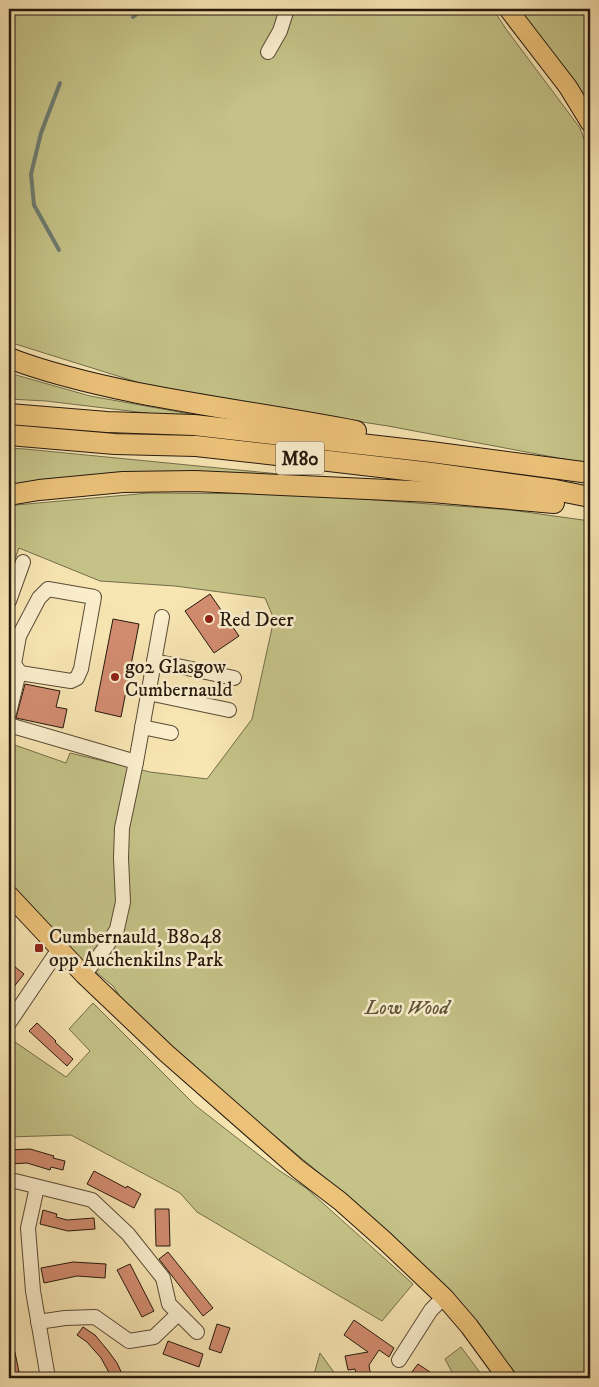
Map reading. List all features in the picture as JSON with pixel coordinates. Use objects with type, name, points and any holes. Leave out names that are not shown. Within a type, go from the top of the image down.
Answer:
[{"type":"highway","points":[[9,358],[88,383],[172,400],[300,420],[557,468]]},
{"type":"highway","name":"M80","points":[[9,414],[107,422],[194,425],[590,473]]},
{"type":"highway","name":"M80","points":[[9,434],[115,444],[196,446],[451,475],[555,490],[590,498]]},
{"type":"highway","points":[[9,495],[39,490],[123,482],[195,481],[432,492],[547,502],[590,508]]},
{"type":"main road","points":[[508,9],[568,87],[590,123]]},
{"type":"main road","points":[[9,895],[59,949],[166,1053],[298,1169],[340,1201],[378,1234],[444,1297],[469,1326],[507,1378]]},
{"type":"street","points":[[268,52],[280,31],[287,9]]},
{"type":"street","points":[[9,601],[23,562]]},
{"type":"street","points":[[9,713],[19,674],[14,664],[19,636],[39,598],[48,589],[94,597],[81,669],[77,678],[71,681],[19,674]]},
{"type":"street","points":[[84,974],[108,944],[117,929],[123,902],[122,828],[162,617]]},
{"type":"street","points":[[154,661],[234,678]]},
{"type":"street","points":[[148,693],[229,710]]},
{"type":"street","points":[[9,726],[136,762]]},
{"type":"street","points":[[142,727],[171,733]]},
{"type":"street","points":[[9,1024],[59,949]]},
{"type":"street","points":[[15,1181],[92,1200],[128,1234],[163,1278],[169,1304],[197,1332]]},
{"type":"street","points":[[37,1187],[28,1228],[33,1291],[48,1378]]},
{"type":"street","points":[[399,1360],[431,1310],[444,1297]]},
{"type":"street","points":[[38,1322],[65,1318],[95,1317],[129,1341],[154,1337],[178,1314]]},
{"type":"green space","points":[[22,9],[493,9],[580,128],[590,155],[590,464],[388,426],[172,393],[9,342],[9,14]]},
{"type":"green space","points":[[511,9],[590,9],[590,116]]},
{"type":"green space","points":[[9,373],[90,396],[196,415],[196,419],[46,401],[9,399]]},
{"type":"green space","points":[[9,448],[25,449],[320,478],[9,488]]},
{"type":"green space","name":"Low Wood","points":[[149,493],[295,494],[511,510],[590,521],[590,1378],[519,1378],[490,1341],[353,1201],[163,1043],[121,998],[113,986],[85,963],[9,883],[9,743],[66,763],[70,753],[150,772],[207,779],[252,719],[274,619],[265,598],[175,586],[100,581],[19,548],[9,575],[9,507]]},
{"type":"green space","points":[[93,1003],[196,1106],[277,1169],[306,1188],[413,1284],[382,1321],[197,1212],[180,1193],[71,1135],[9,1137],[9,1041],[15,1042],[66,1077],[90,1051],[69,1029]]},
{"type":"green space","points":[[461,1347],[484,1378],[455,1378],[445,1359]]},
{"type":"green space","points":[[320,1353],[338,1378],[313,1378]]},
{"type":"building","name":"Red Deer","points":[[210,594],[239,636],[214,653],[185,611]]},
{"type":"building","name":"go2 Glasgow Cumbernauld","points":[[113,619],[139,624],[121,717],[95,711]]},
{"type":"building","points":[[25,684],[60,691],[56,707],[67,709],[63,728],[16,718]]},
{"type":"building","points":[[9,962],[24,974],[9,993]]},
{"type":"building","points":[[37,1023],[73,1059],[67,1066],[29,1031]]},
{"type":"building","points":[[30,1149],[65,1161],[63,1170],[51,1167],[50,1170],[27,1163],[9,1164],[9,1150]]},
{"type":"building","points":[[94,1171],[141,1194],[134,1208],[87,1184]]},
{"type":"building","points":[[155,1209],[169,1209],[170,1246],[156,1246]]},
{"type":"building","points":[[43,1210],[57,1214],[56,1217],[67,1220],[94,1218],[95,1229],[68,1231],[40,1224]]},
{"type":"building","points":[[168,1252],[213,1308],[203,1316],[159,1259]]},
{"type":"building","points":[[73,1262],[106,1264],[105,1278],[77,1276],[44,1283],[41,1268]]},
{"type":"building","points":[[130,1264],[154,1311],[142,1317],[117,1270]]},
{"type":"building","points":[[354,1320],[394,1348],[389,1357],[379,1350],[369,1365],[371,1378],[357,1378],[355,1369],[348,1370],[345,1356],[368,1352],[344,1335]]},
{"type":"building","points":[[217,1324],[230,1328],[221,1353],[209,1349]]},
{"type":"building","points":[[83,1327],[95,1335],[109,1352],[124,1378],[112,1378],[101,1358],[87,1342],[77,1335]]},
{"type":"building","points":[[168,1341],[203,1354],[199,1367],[163,1354]]},
{"type":"building","points":[[13,1343],[19,1372],[9,1374],[9,1344]]},
{"type":"building","points":[[418,1364],[439,1378],[419,1378],[411,1373]]},
{"type":"waterway","points":[[133,17],[143,9]]},
{"type":"waterway","points":[[59,250],[34,205],[31,174],[41,133],[60,83]]},
{"type":"place","name":"Red Deer","points":[[209,619]]},
{"type":"place","name":"go2 Glasgow Cumbernauld","points":[[115,677]]},
{"type":"place","name":"Cumbernauld, B8048 opp Auchenkilns Park","points":[[39,948]]}]
